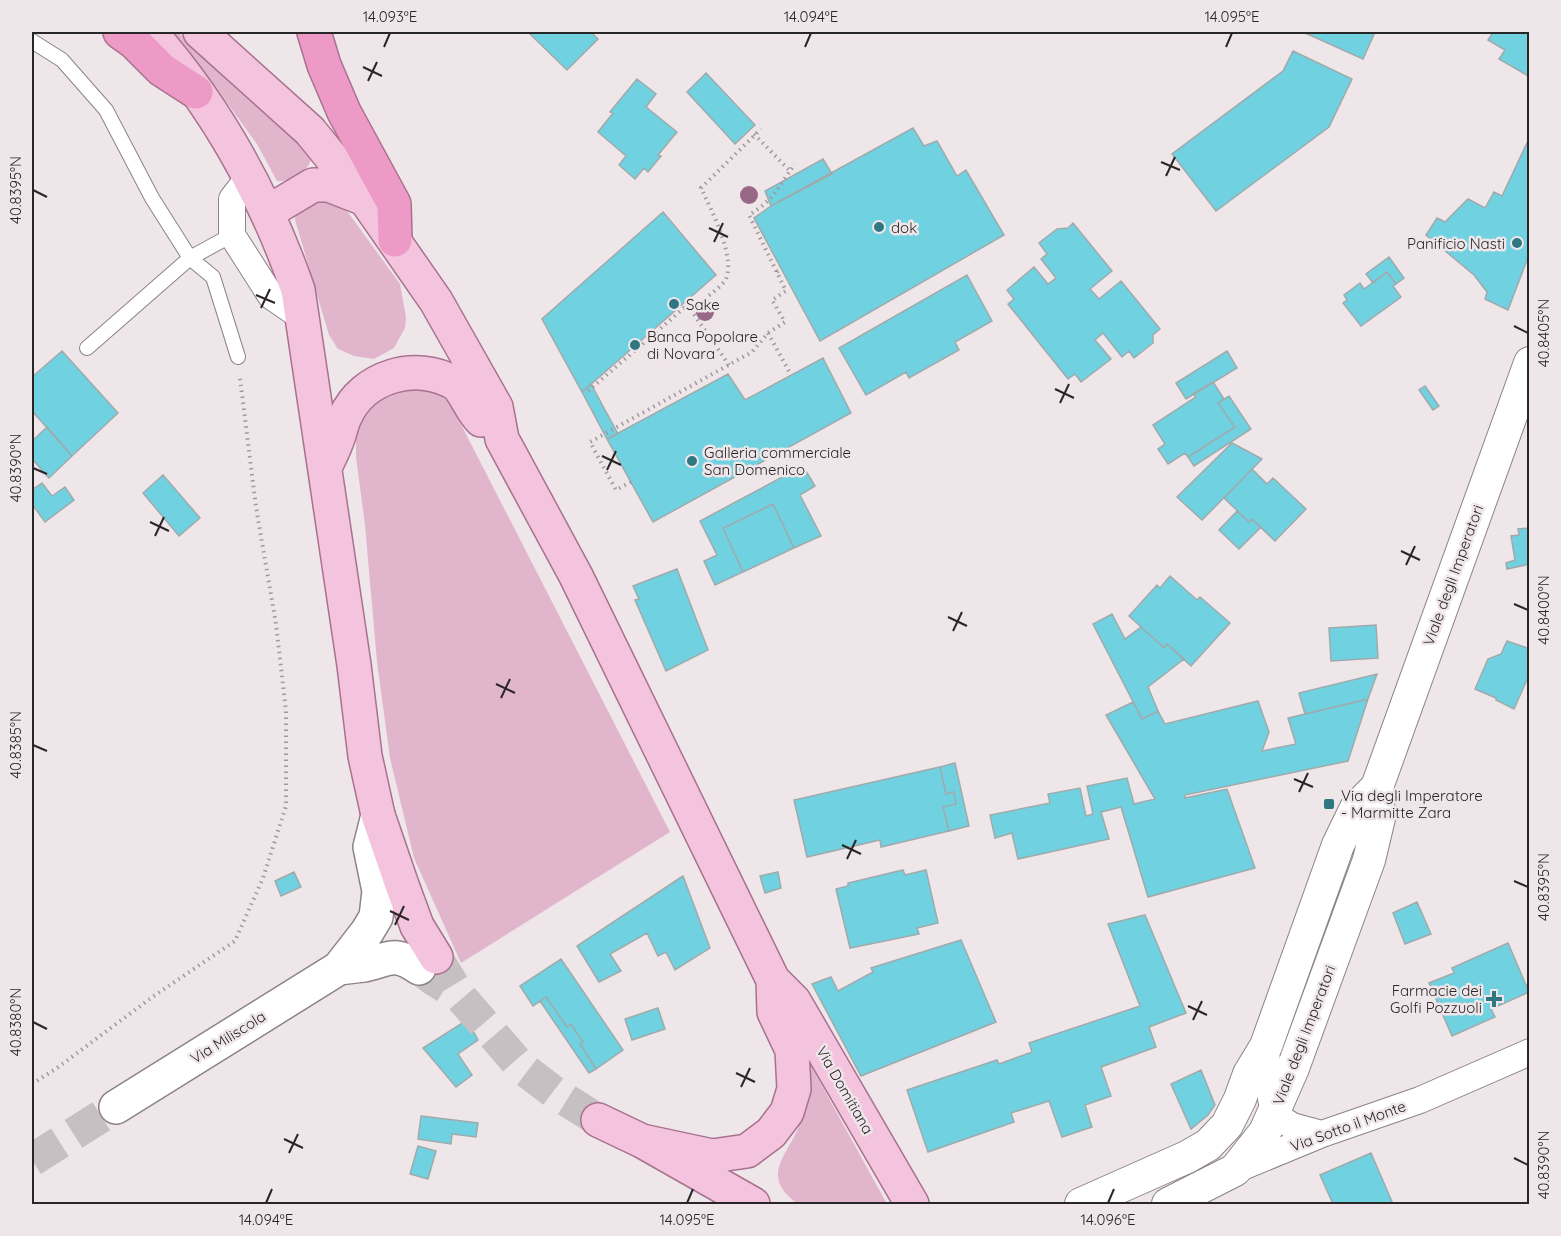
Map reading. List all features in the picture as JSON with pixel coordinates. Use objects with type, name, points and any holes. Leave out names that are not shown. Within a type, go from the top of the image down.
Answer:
[{"type":"highway","points":[[120,32],[134,42],[162,70],[196,92]]},
{"type":"highway","points":[[314,32],[324,65],[344,112],[394,204],[395,240]]},
{"type":"main road","points":[[150,32],[179,64],[233,145],[268,212],[284,248],[298,290],[354,665],[365,756],[378,815]]},
{"type":"main road","points":[[200,32],[310,131],[364,198],[436,301],[496,407],[502,439],[576,576],[773,980],[774,1012],[792,1050],[794,1089],[788,1112],[771,1133],[747,1151],[712,1156],[642,1141]]},
{"type":"main road","points":[[268,212],[313,185],[329,185],[364,198]]},
{"type":"main road","points":[[325,468],[337,443],[345,416],[360,396],[374,383],[393,375],[412,372],[431,374],[456,384],[475,414],[502,439]]},
{"type":"main road","name":"Via Miliscola","points":[[339,968],[366,964],[388,957],[411,962],[427,962],[417,926],[378,815]]},
{"type":"main road","name":"Via Miliscola","points":[[116,1107],[339,968],[376,917],[379,891],[370,847],[378,815]]},
{"type":"main road","name":"Via Domitiana","points":[[773,980],[794,1000],[912,1204]]},
{"type":"main road","points":[[598,1120],[642,1141],[753,1204]]},
{"type":"street","points":[[250,176],[232,200],[232,235],[271,296],[303,318]]},
{"type":"street","points":[[232,235],[268,212]]},
{"type":"street","name":"Viale degli Imperatori","points":[[1235,1170],[1265,1132],[1274,1113],[1370,860],[1379,818],[1377,787],[1530,363]]},
{"type":"street","name":"Viale degli Imperatori","points":[[1081,1204],[1187,1157],[1208,1145],[1227,1125],[1249,1074],[1266,1046],[1338,845],[1356,808],[1377,787]]},
{"type":"street","points":[[1266,1046],[1274,1113],[1292,1126],[1322,1134]]},
{"type":"street","name":"Via Sotto il Monte","points":[[1168,1204],[1235,1170],[1322,1134],[1420,1100],[1530,1052]]},
{"type":"lane","points":[[32,41],[62,60],[106,110],[152,198],[190,258],[213,277],[238,357]]},
{"type":"lane","points":[[87,348],[190,258],[232,235]]},
{"type":"path","points":[[588,391],[684,308],[691,309],[725,281],[729,266],[719,226],[701,188],[761,129]]},
{"type":"path","points":[[754,134],[789,171]]},
{"type":"path","points":[[631,482],[616,490],[590,442],[752,352],[768,333],[784,322],[771,300],[786,291],[749,215],[765,205],[777,192],[795,164]]},
{"type":"path","points":[[777,273],[781,269]]},
{"type":"path","points":[[691,309],[729,365]]},
{"type":"path","points":[[768,333],[791,375]]},
{"type":"path","points":[[32,1084],[235,941],[263,878],[286,806],[286,711],[276,624],[256,507],[238,357]]},
{"type":"shaded area","points":[[164,32],[178,32],[311,155],[311,160],[305,170],[288,180],[277,181],[257,144],[217,89]]},
{"type":"shaded area","points":[[318,195],[342,204],[400,284],[406,317],[405,328],[394,348],[374,359],[354,356],[338,349],[329,335],[295,220],[296,210]]},
{"type":"shaded area","points":[[404,386],[437,392],[450,403],[670,832],[461,963],[414,858],[390,758],[377,662],[365,525],[356,457],[356,437],[360,419],[372,401]]},
{"type":"shaded area","points":[[810,1064],[887,1204],[798,1204],[786,1193],[780,1183],[778,1174],[780,1164],[802,1116]]},
{"type":"building","points":[[528,32],[591,32],[598,39],[567,70]]},
{"type":"building","points":[[1303,32],[1375,32],[1363,59]]},
{"type":"building","points":[[1493,32],[1523,34],[1530,32],[1530,77],[1499,59],[1505,50],[1488,40]]},
{"type":"building","points":[[1293,51],[1352,79],[1329,127],[1216,211],[1172,154],[1283,71]]},
{"type":"building","points":[[706,73],[755,125],[735,144],[687,92]]},
{"type":"building","points":[[637,79],[656,94],[646,107],[677,132],[658,155],[661,156],[648,172],[644,168],[635,179],[619,165],[626,156],[598,132],[613,113],[610,112]]},
{"type":"building","name":"dok","points":[[913,128],[924,146],[937,141],[957,176],[966,170],[1004,235],[820,341],[754,218],[771,206]]},
{"type":"building","points":[[1527,143],[1530,144],[1530,252],[1508,310],[1485,299],[1487,292],[1474,275],[1426,235],[1437,218],[1445,222],[1468,199],[1485,208],[1494,192],[1502,196]]},
{"type":"building","points":[[823,159],[832,174],[771,206],[765,191]]},
{"type":"building","points":[[663,212],[716,275],[582,392],[542,319]]},
{"type":"building","points":[[1073,223],[1112,271],[1090,289],[1099,299],[1121,281],[1160,329],[1153,335],[1153,343],[1134,358],[1129,351],[1122,357],[1103,333],[1095,340],[1111,359],[1081,382],[1075,374],[1068,379],[1008,304],[1014,299],[1007,290],[1034,267],[1048,284],[1056,278],[1041,259],[1047,254],[1039,243],[1057,229],[1068,228]]},
{"type":"building","points":[[1389,257],[1404,278],[1396,284],[1387,272],[1373,283],[1366,274]]},
{"type":"building","points":[[1387,272],[1396,284],[1393,286],[1401,297],[1361,326],[1343,303],[1347,300],[1344,295],[1360,283],[1364,289]]},
{"type":"building","points":[[967,275],[992,321],[955,342],[959,350],[909,378],[906,372],[866,395],[839,348]]},
{"type":"building","points":[[62,351],[118,413],[72,456],[32,411],[32,377]]},
{"type":"building","points":[[1227,351],[1237,368],[1186,399],[1176,383]]},
{"type":"building","name":"Galleria commerciale San Domenico","points":[[823,358],[851,413],[653,522],[607,439],[728,374],[745,400]]},
{"type":"building","points":[[1213,382],[1224,399],[1218,403],[1235,427],[1188,457],[1185,453],[1168,464],[1158,449],[1165,444],[1153,425],[1196,397],[1193,394]]},
{"type":"building","points":[[591,384],[618,434],[607,439],[582,392]]},
{"type":"building","points":[[1425,386],[1439,406],[1433,410],[1419,390]]},
{"type":"building","points":[[1229,396],[1251,429],[1194,466],[1188,457],[1235,427],[1218,403]]},
{"type":"building","points":[[47,427],[72,456],[49,478],[32,459],[32,441]]},
{"type":"building","points":[[1232,443],[1262,459],[1202,520],[1177,497]]},
{"type":"building","points":[[803,466],[815,486],[800,495],[821,536],[794,548],[773,504],[723,528],[743,572],[715,585],[704,561],[717,555],[700,521]]},
{"type":"building","points":[[1252,469],[1267,484],[1273,478],[1306,509],[1275,541],[1252,519],[1249,522],[1224,498]]},
{"type":"building","points":[[163,475],[200,518],[179,536],[143,493]]},
{"type":"building","points":[[42,483],[52,496],[65,487],[74,500],[45,522],[32,504],[32,490]]},
{"type":"building","points":[[773,504],[794,548],[743,572],[723,528]]},
{"type":"building","points":[[1237,511],[1249,522],[1252,519],[1261,527],[1239,549],[1219,530]]},
{"type":"building","points":[[1530,528],[1530,564],[1507,569],[1506,563],[1515,560],[1511,536],[1519,535],[1518,529]]},
{"type":"building","points":[[677,569],[708,650],[666,671],[635,600],[639,599],[633,586]]},
{"type":"building","points":[[1170,576],[1197,600],[1200,597],[1230,623],[1191,666],[1167,644],[1164,648],[1129,616],[1157,585],[1160,588]]},
{"type":"building","points":[[1112,614],[1125,639],[1141,627],[1164,648],[1167,644],[1184,659],[1148,687],[1158,711],[1142,719],[1093,624]]},
{"type":"building","points":[[1376,625],[1378,658],[1331,661],[1329,628]]},
{"type":"building","points":[[1507,641],[1530,649],[1530,673],[1514,709],[1475,689],[1488,659],[1501,654]]},
{"type":"building","points":[[1377,674],[1368,699],[1305,714],[1299,693]]},
{"type":"building","points":[[1368,699],[1348,761],[1185,795],[1185,798],[1227,789],[1255,868],[1148,897],[1121,807],[1101,812],[1109,839],[1018,859],[1012,833],[995,838],[990,815],[1050,803],[1048,794],[1080,788],[1086,816],[1093,814],[1087,786],[1127,778],[1134,804],[1155,799],[1106,715],[1133,702],[1142,719],[1158,711],[1165,724],[1258,701],[1269,732],[1262,751],[1296,744],[1288,718]]},
{"type":"building","points":[[955,763],[969,826],[949,831],[943,807],[956,804],[954,792],[946,794],[940,767]]},
{"type":"building","points":[[940,767],[946,794],[954,792],[956,804],[943,807],[949,831],[881,847],[880,840],[807,857],[794,800]]},
{"type":"building","points":[[903,870],[905,875],[926,870],[938,923],[917,928],[919,934],[850,948],[836,889],[848,886],[848,883]]},
{"type":"building","points":[[294,872],[301,887],[281,896],[275,881]]},
{"type":"building","points":[[778,872],[781,888],[765,893],[760,876]]},
{"type":"building","points":[[683,876],[710,948],[675,970],[666,952],[658,956],[647,933],[610,954],[621,971],[599,982],[577,946]]},
{"type":"building","points":[[1417,902],[1431,934],[1405,944],[1393,913]]},
{"type":"building","points":[[1145,915],[1186,1013],[1149,1027],[1156,1047],[1101,1067],[1111,1096],[1085,1105],[1092,1127],[1062,1137],[1049,1101],[1011,1113],[1014,1122],[928,1152],[907,1090],[997,1060],[999,1064],[1032,1052],[1029,1043],[1140,1006],[1108,924]]},
{"type":"building","points":[[961,940],[996,1022],[861,1076],[812,984],[831,977],[838,991],[873,972],[871,968]]},
{"type":"building","points":[[1508,943],[1529,992],[1491,1009],[1495,1017],[1452,1036],[1429,983],[1454,973],[1452,968]]},
{"type":"building","points":[[561,959],[623,1050],[596,1069],[580,1044],[583,1042],[571,1024],[567,1027],[546,997],[533,1006],[520,986]]},
{"type":"building","points":[[546,997],[567,1027],[571,1024],[583,1042],[580,1044],[596,1069],[589,1073],[540,1001]]},
{"type":"building","points":[[658,1008],[665,1029],[632,1040],[625,1019]]},
{"type":"building","points":[[467,1020],[478,1040],[458,1054],[472,1075],[456,1087],[423,1048]]},
{"type":"building","points":[[1201,1070],[1215,1105],[1208,1115],[1191,1129],[1171,1084]]},
{"type":"building","points":[[421,1116],[478,1123],[476,1137],[452,1134],[451,1144],[418,1139]]},
{"type":"building","points":[[418,1146],[436,1151],[428,1179],[410,1174]]},
{"type":"building","points":[[1371,1153],[1393,1204],[1333,1204],[1320,1175]]},
{"type":"tunnel","points":[[436,957],[459,995],[521,1067],[555,1093],[598,1120]]},
{"type":"tunnel","points":[[419,968],[459,995]]},
{"type":"tunnel","points":[[32,1160],[116,1107]]},
{"type":"place","name":"dok","points":[[879,227]]},
{"type":"place","name":"Panificio Nasti","points":[[1517,243]]},
{"type":"place","name":"Sake","points":[[674,304]]},
{"type":"place","name":"Banca Popolare di Novara","points":[[635,345]]},
{"type":"place","name":"Galleria commerciale San Domenico","points":[[692,461]]},
{"type":"place","name":"Via degli Imperatore - Marmitte Zara","points":[[1329,804]]},
{"type":"place","name":"Farmacie dei Golfi Pozzuoli","points":[[1494,999]]}]
